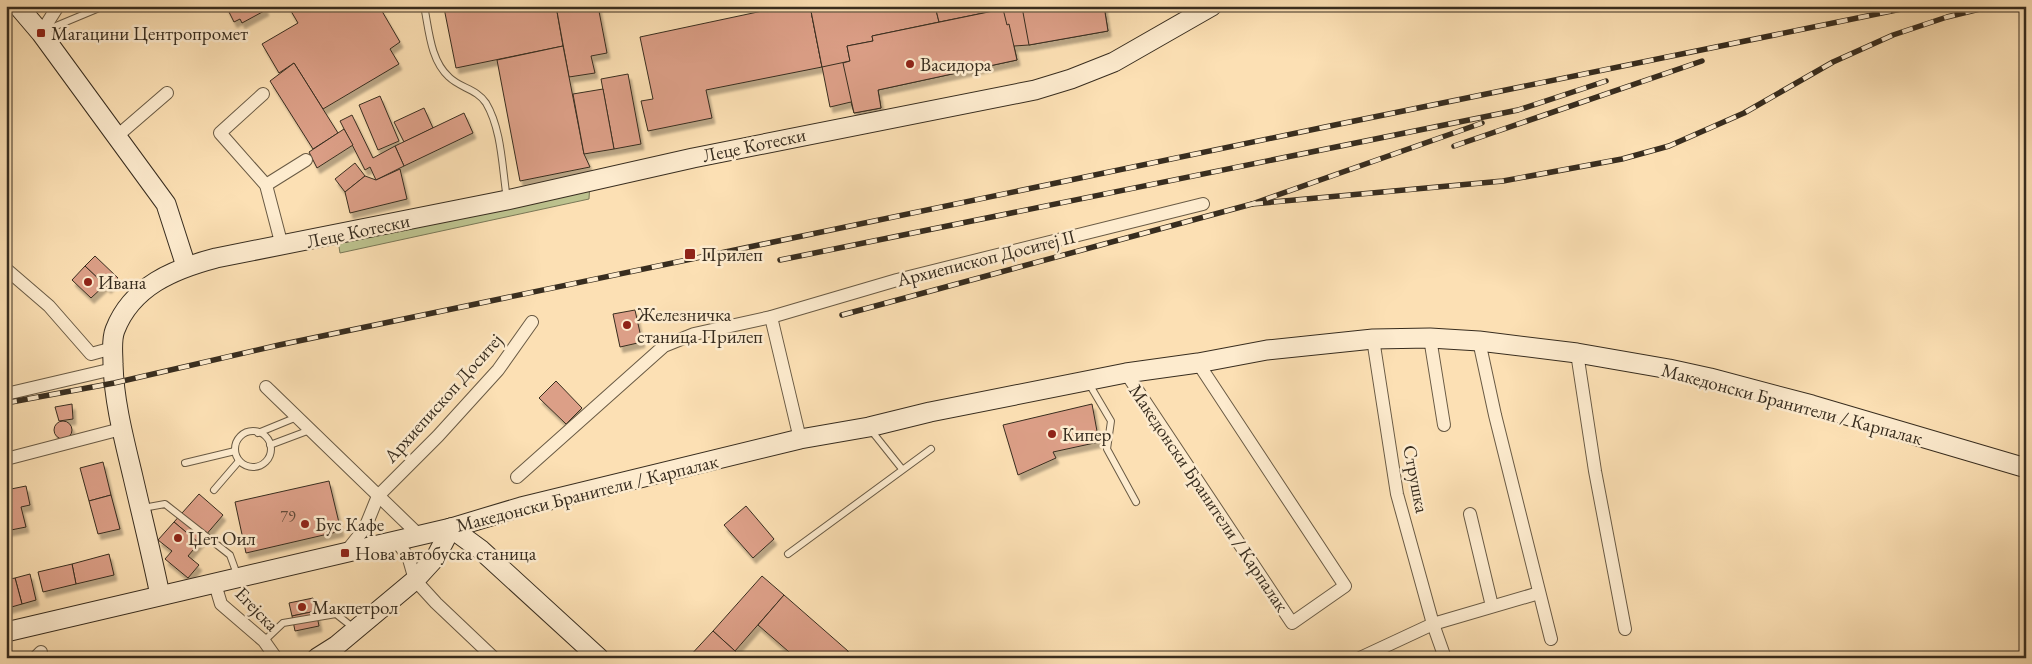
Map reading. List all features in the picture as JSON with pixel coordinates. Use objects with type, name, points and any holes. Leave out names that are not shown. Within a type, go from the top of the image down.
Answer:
[{"type":"main road","points":[[18,6],[41,33],[166,204],[186,266]]},
{"type":"main road","name":"Леце Котески","points":[[160,595],[121,429],[113,369],[114,332],[122,315],[135,298],[150,284],[186,266],[216,258],[507,200],[692,158],[1035,90],[1071,79],[1114,62],[1212,6]]},
{"type":"main road","name":"Македонски Бранители / Карпалак","points":[[6,632],[420,536],[521,507],[800,439],[869,427],[930,412],[1126,373],[1198,363],[1267,350],[1373,339],[1430,338],[1479,341],[1577,353],[1710,378],[1812,405],[2026,468]]},
{"type":"main road","points":[[317,658],[336,646],[415,580],[436,556],[452,528],[481,550],[599,658]]},
{"type":"street","points":[[41,33],[58,6]]},
{"type":"street","points":[[116,137],[167,92]]},
{"type":"street","name":"Леце Котески","points":[[263,94],[220,133],[266,185],[282,246]]},
{"type":"street","points":[[266,185],[306,160]]},
{"type":"street","name":"Архиепископ Доситеј II","points":[[518,477],[664,346],[694,334],[771,317],[897,280],[1203,204]]},
{"type":"street","points":[[6,269],[49,306],[91,354],[113,348]]},
{"type":"street","points":[[771,317],[800,439]]},
{"type":"street","name":"Архиепископ Доситеј","points":[[345,553],[365,528],[378,496],[438,436],[498,370],[532,322]]},
{"type":"street","points":[[1430,338],[1444,425]]},
{"type":"street","name":"Струшка","points":[[1373,339],[1397,494],[1433,624],[1445,658]]},
{"type":"street","points":[[1479,341],[1495,415],[1550,639]]},
{"type":"street","points":[[1577,353],[1595,471],[1625,629]]},
{"type":"street","name":"Македонски Бранители / Карпалак","points":[[1126,373],[1292,622],[1345,586],[1198,363]]},
{"type":"street","points":[[6,394],[113,369]]},
{"type":"street","points":[[266,387],[420,536]]},
{"type":"street","points":[[6,459],[121,429]]},
{"type":"street","points":[[1470,514],[1492,606]]},
{"type":"street","points":[[397,541],[410,559],[415,580],[436,603],[494,658]]},
{"type":"street","name":"Егејска","points":[[215,584],[221,604],[264,641],[276,658]]},
{"type":"street","points":[[1360,658],[1433,624],[1539,593]]},
{"type":"lane","points":[[41,33],[104,6]]},
{"type":"lane","points":[[424,6],[434,57],[448,77],[477,92],[496,122],[507,200]]},
{"type":"lane","name":"Македонски Бранители / Карпалак","points":[[1088,381],[1111,421],[1107,449],[1136,502]]},
{"type":"lane","points":[[258,432],[264,435],[270,445],[269,457],[260,465],[249,467],[239,461],[235,450],[238,440],[252,432],[258,432],[297,417]]},
{"type":"lane","points":[[869,427],[902,469]]},
{"type":"lane","points":[[270,445],[310,430]]},
{"type":"lane","points":[[185,464],[235,450]]},
{"type":"lane","points":[[788,554],[902,469],[931,450]]},
{"type":"lane","points":[[214,490],[239,461]]},
{"type":"lane","points":[[140,509],[165,504],[230,556],[239,578]]},
{"type":"lane","points":[[264,641],[283,623],[336,614],[356,630]]},
{"type":"green space","points":[[590,181],[589,199],[340,253],[337,235]]},
{"type":"building","points":[[226,6],[264,6],[266,10],[242,23],[240,19],[234,22]]},
{"type":"building","points":[[288,6],[379,6],[400,42],[390,49],[399,64],[323,109],[294,63],[279,73],[262,44],[298,23]]},
{"type":"building","points":[[451,6],[556,6],[563,46],[456,68],[444,8]]},
{"type":"building","points":[[556,6],[598,6],[607,53],[591,56],[595,73],[569,77]]},
{"type":"building","points":[[786,6],[810,6],[822,67],[706,90],[712,118],[648,131],[641,101],[653,99],[640,37]]},
{"type":"building","name":"Васидора","points":[[810,6],[921,6],[921,8],[935,6],[939,22],[1003,9],[1003,6],[1104,6],[1108,31],[1014,46],[1017,60],[878,90],[881,108],[854,113],[851,102],[830,107]]},
{"type":"building","points":[[810,6],[921,6],[921,8],[935,6],[939,22],[872,36],[873,41],[847,46],[850,61],[822,67]]},
{"type":"building","points":[[935,6],[1003,6],[1003,9],[939,22]]},
{"type":"building","points":[[1104,6],[1108,31],[1029,45],[1022,7]]},
{"type":"building","points":[[1003,9],[1007,25],[1009,24],[1017,60],[878,90],[881,108],[854,113],[843,63],[850,61],[847,46],[873,41],[872,36]]},
{"type":"building","points":[[563,46],[584,154],[590,167],[520,181],[497,60]]},
{"type":"building","points":[[294,63],[338,133],[313,149],[270,81]]},
{"type":"building","points":[[628,74],[641,144],[614,149],[601,79]]},
{"type":"building","points":[[603,89],[614,149],[584,154],[573,94]]},
{"type":"building","points":[[380,96],[399,141],[378,150],[359,105]]},
{"type":"building","points":[[424,108],[433,128],[404,142],[394,122]]},
{"type":"building","points":[[464,113],[473,133],[404,166],[395,146]]},
{"type":"building","points":[[352,115],[373,158],[395,146],[404,166],[376,180],[370,167],[365,170],[340,121]]},
{"type":"building","points":[[344,129],[353,145],[317,168],[309,152]]},
{"type":"building","points":[[355,163],[365,176],[345,192],[335,179]]},
{"type":"building","points":[[400,169],[407,199],[350,213],[345,192],[365,176],[376,180]]},
{"type":"building","points":[[95,256],[118,278],[108,288],[85,266]]},
{"type":"building","name":"Ивана","points":[[85,266],[105,285],[91,298],[72,280]]},
{"type":"building","name":"Железничка станица Прилеп","points":[[635,310],[642,342],[620,347],[613,314]]},
{"type":"building","points":[[556,381],[582,408],[566,424],[539,398]]},
{"type":"building","points":[[72,404],[73,419],[59,421],[55,407]]},
{"type":"building","name":"Кипер","points":[[1092,404],[1099,442],[1053,452],[1056,458],[1018,475],[1003,425]]},
{"type":"building","points":[[63,421],[69,424],[72,430],[69,436],[63,439],[57,436],[54,430],[57,424]]},
{"type":"building","points":[[103,462],[111,495],[89,501],[80,468]]},
{"type":"building","points":[[329,481],[341,531],[246,553],[235,502]]},
{"type":"building","points":[[26,486],[30,505],[21,507],[26,527],[6,531],[6,490]]},
{"type":"building","points":[[199,494],[223,515],[199,543],[174,522]]},
{"type":"building","points":[[111,495],[120,529],[98,534],[89,501]]},
{"type":"building","points":[[746,506],[774,539],[753,558],[724,525]]},
{"type":"building","points":[[174,522],[199,543],[188,556],[199,565],[188,578],[165,559],[172,551],[158,540]]},
{"type":"building","points":[[109,554],[114,575],[76,584],[72,564]]},
{"type":"building","points":[[72,564],[76,584],[43,592],[38,572]]},
{"type":"building","points":[[30,574],[36,600],[22,604],[15,578]]},
{"type":"building","points":[[762,576],[784,595],[735,651],[713,631]]},
{"type":"building","points":[[15,578],[22,604],[8,608],[6,580]]},
{"type":"building","points":[[784,595],[848,651],[841,658],[796,658],[758,625]]},
{"type":"building","name":"Макпетрол","points":[[313,598],[316,611],[292,616],[289,603]]},
{"type":"building","points":[[316,611],[319,626],[295,631],[292,616]]},
{"type":"building","points":[[713,631],[735,651],[742,658],[688,658]]},
{"type":"building","points":[[848,651],[855,658],[841,658]]},
{"type":"railway","points":[[6,403],[114,383],[279,345],[1916,6]]},
{"type":"railway","points":[[1252,204],[1503,181],[1622,159],[1669,146],[1744,113],[1833,62],[1893,35],[1947,17],[1992,6]]},
{"type":"railway","points":[[1454,146],[1702,61]]},
{"type":"railway","points":[[780,260],[1518,110],[1606,81]]},
{"type":"railway","points":[[842,315],[1252,204],[1482,123]]},
{"type":"place","name":"Магацини Центропромет","points":[[41,33]]},
{"type":"place","name":"Васидора","points":[[910,64]]},
{"type":"place","name":"Прилеп","points":[[690,254]]},
{"type":"place","name":"Ивана","points":[[88,282]]},
{"type":"place","name":"Железничка станица Прилеп","points":[[627,325]]},
{"type":"place","name":"Кипер","points":[[1052,434]]},
{"type":"place","name":"Бус Кафе","points":[[305,524]]},
{"type":"place","name":"Џет Оил","points":[[178,538]]},
{"type":"place","name":"Нова автобуска станица","points":[[345,553]]},
{"type":"place","name":"Макпетрол","points":[[302,607]]}]
